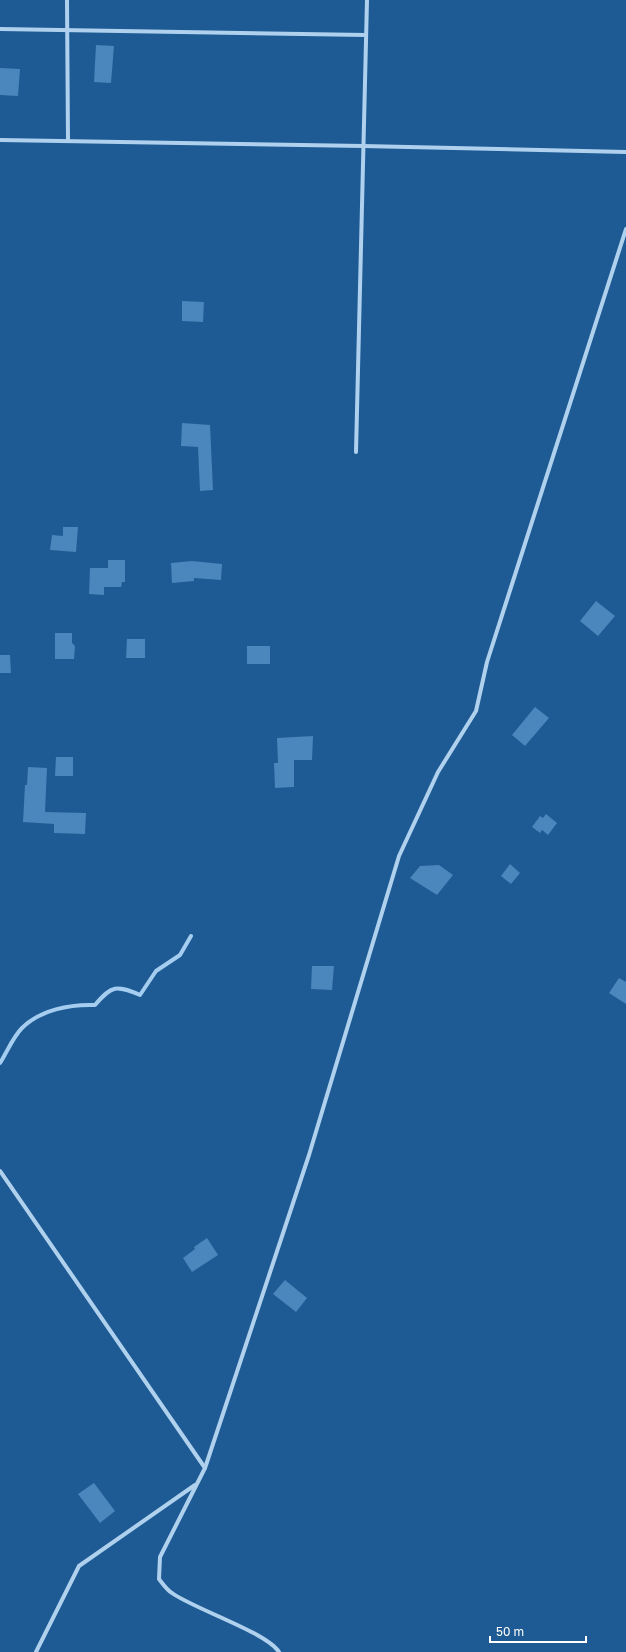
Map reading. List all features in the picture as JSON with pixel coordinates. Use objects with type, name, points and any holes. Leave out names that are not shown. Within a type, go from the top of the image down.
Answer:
[{"type":"street","points":[[67,0],[68,141]]},
{"type":"street","points":[[356,452],[367,0]]},
{"type":"street","points":[[0,29],[366,35]]},
{"type":"street","points":[[0,140],[626,152]]},
{"type":"street","points":[[279,1652],[277,1648],[258,1637],[171,1593],[159,1579],[160,1556],[205,1468],[309,1155],[399,856],[438,772],[476,711],[487,662],[626,229]]},
{"type":"street","points":[[0,1171],[205,1468]]},
{"type":"street","points":[[36,1652],[79,1566],[197,1484]]},
{"type":"building","points":[[96,45],[114,46],[111,83],[94,82]]},
{"type":"building","points":[[0,68],[20,69],[18,96],[0,95]]},
{"type":"building","points":[[182,301],[204,302],[203,322],[182,321]]},
{"type":"building","points":[[182,423],[210,425],[213,490],[200,491],[198,447],[181,446]]},
{"type":"building","points":[[63,527],[78,527],[76,552],[50,550],[52,535],[63,536]]},
{"type":"building","points":[[108,560],[125,560],[125,582],[122,582],[121,587],[104,587],[104,595],[89,594],[90,568],[108,568]]},
{"type":"building","points":[[192,561],[222,564],[221,580],[194,578],[194,581],[172,583],[171,563]]},
{"type":"building","points":[[596,601],[615,616],[598,636],[580,621]]},
{"type":"building","points":[[55,633],[72,633],[72,643],[75,646],[74,659],[55,659]]},
{"type":"building","points":[[127,639],[145,639],[145,658],[126,658]]},
{"type":"building","points":[[247,646],[270,646],[270,664],[247,664]]},
{"type":"building","points":[[0,655],[10,655],[11,673],[0,673]]},
{"type":"building","points":[[535,707],[549,718],[525,746],[512,735]]},
{"type":"building","points":[[313,736],[312,760],[294,760],[294,787],[275,788],[274,763],[278,763],[277,738]]},
{"type":"building","points":[[56,757],[73,757],[73,776],[55,776]]},
{"type":"building","points":[[28,767],[47,768],[45,812],[86,813],[85,834],[54,833],[54,824],[23,822],[25,785],[27,785]]},
{"type":"building","points":[[546,814],[557,823],[548,835],[542,830],[540,833],[532,827],[540,816],[543,818]]},
{"type":"building","points":[[510,864],[520,873],[511,884],[501,876]]},
{"type":"building","points":[[439,865],[453,875],[437,895],[410,878],[420,866]]},
{"type":"building","points":[[312,966],[334,966],[332,990],[311,989]]},
{"type":"building","points":[[619,978],[626,982],[626,1004],[609,993]]},
{"type":"building","points":[[207,1238],[218,1255],[192,1272],[183,1258],[195,1249],[194,1247]]},
{"type":"building","points":[[285,1280],[307,1298],[296,1312],[273,1294]]},
{"type":"building","points":[[94,1483],[115,1511],[100,1523],[78,1494]]},
{"type":"waterway","points":[[0,1063],[13,1040],[22,1028],[37,1017],[56,1009],[95,1005],[110,990],[120,988],[140,995],[156,971],[180,955],[191,936]]}]
